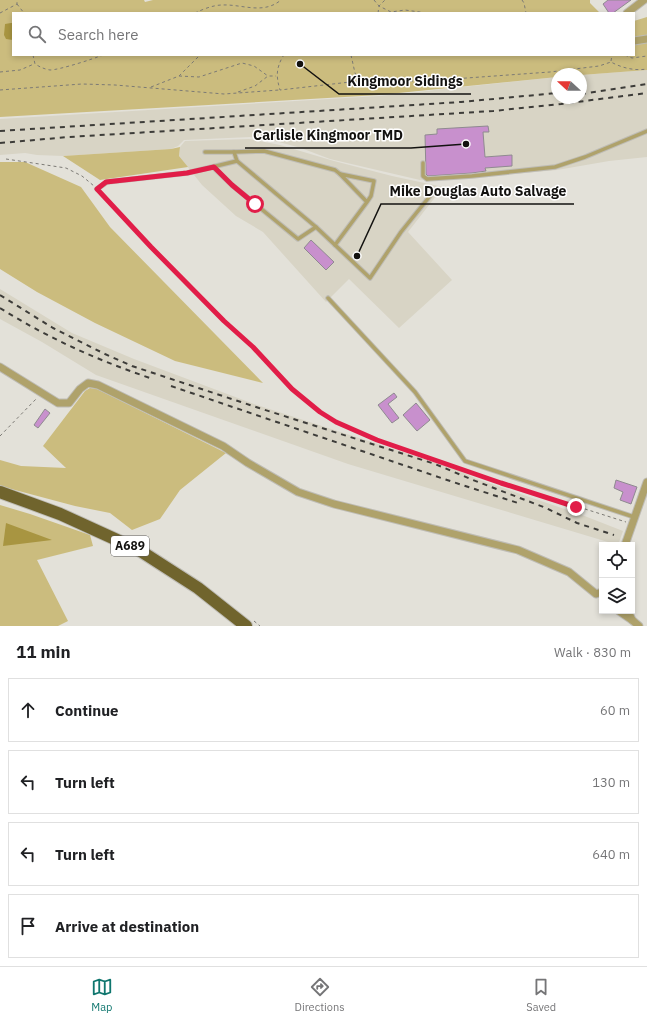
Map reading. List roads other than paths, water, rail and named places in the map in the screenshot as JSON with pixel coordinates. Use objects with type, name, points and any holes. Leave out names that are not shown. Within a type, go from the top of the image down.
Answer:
[{"type":"highway","name":"A689","points":[[0,492],[60,514],[139,550],[198,588],[246,626]]},
{"type":"street","points":[[627,12],[644,0]]},
{"type":"street","points":[[635,41],[647,39]]},
{"type":"street","points":[[0,367],[58,403],[69,403],[80,389],[88,383],[98,385],[223,446],[248,463],[298,492],[334,504],[518,550],[569,572],[599,593]]},
{"type":"street","points":[[626,542],[647,482]]},
{"type":"street","points":[[623,614],[639,626]]},
{"type":"street","points":[[629,614],[632,620]]},
{"type":"lane","points":[[422,163],[423,176],[427,179],[472,176],[555,167],[647,131]]},
{"type":"lane","points":[[205,152],[264,151],[335,170],[367,202]]},
{"type":"lane","points":[[234,152],[237,161],[316,227],[370,278],[401,232],[434,192]]},
{"type":"lane","points":[[97,189],[106,182],[187,173],[237,161]]},
{"type":"lane","points":[[214,167],[232,185],[298,239],[316,227]]},
{"type":"lane","points":[[335,245],[371,196],[374,181],[340,174]]},
{"type":"lane","points":[[328,298],[415,392],[465,461],[633,521]]},
{"type":"railway","points":[[587,93],[647,84]]},
{"type":"railway","points":[[0,143],[69,137],[493,111],[647,93]]},
{"type":"railway","points":[[0,131],[461,102],[551,94]]},
{"type":"railway","points":[[0,295],[53,328],[132,366],[435,464],[546,508],[577,523],[614,535]]},
{"type":"railway","points":[[0,308],[73,348],[150,378]]},
{"type":"railway","points":[[171,386],[521,504]]},
{"type":"place","name":"Kingmoor Sidings","points":[[300,64]]},
{"type":"place","name":"Carlisle Kingmoor TMD","points":[[466,144]]},
{"type":"place","name":"Mike Douglas Auto Salvage","points":[[357,256]]}]
